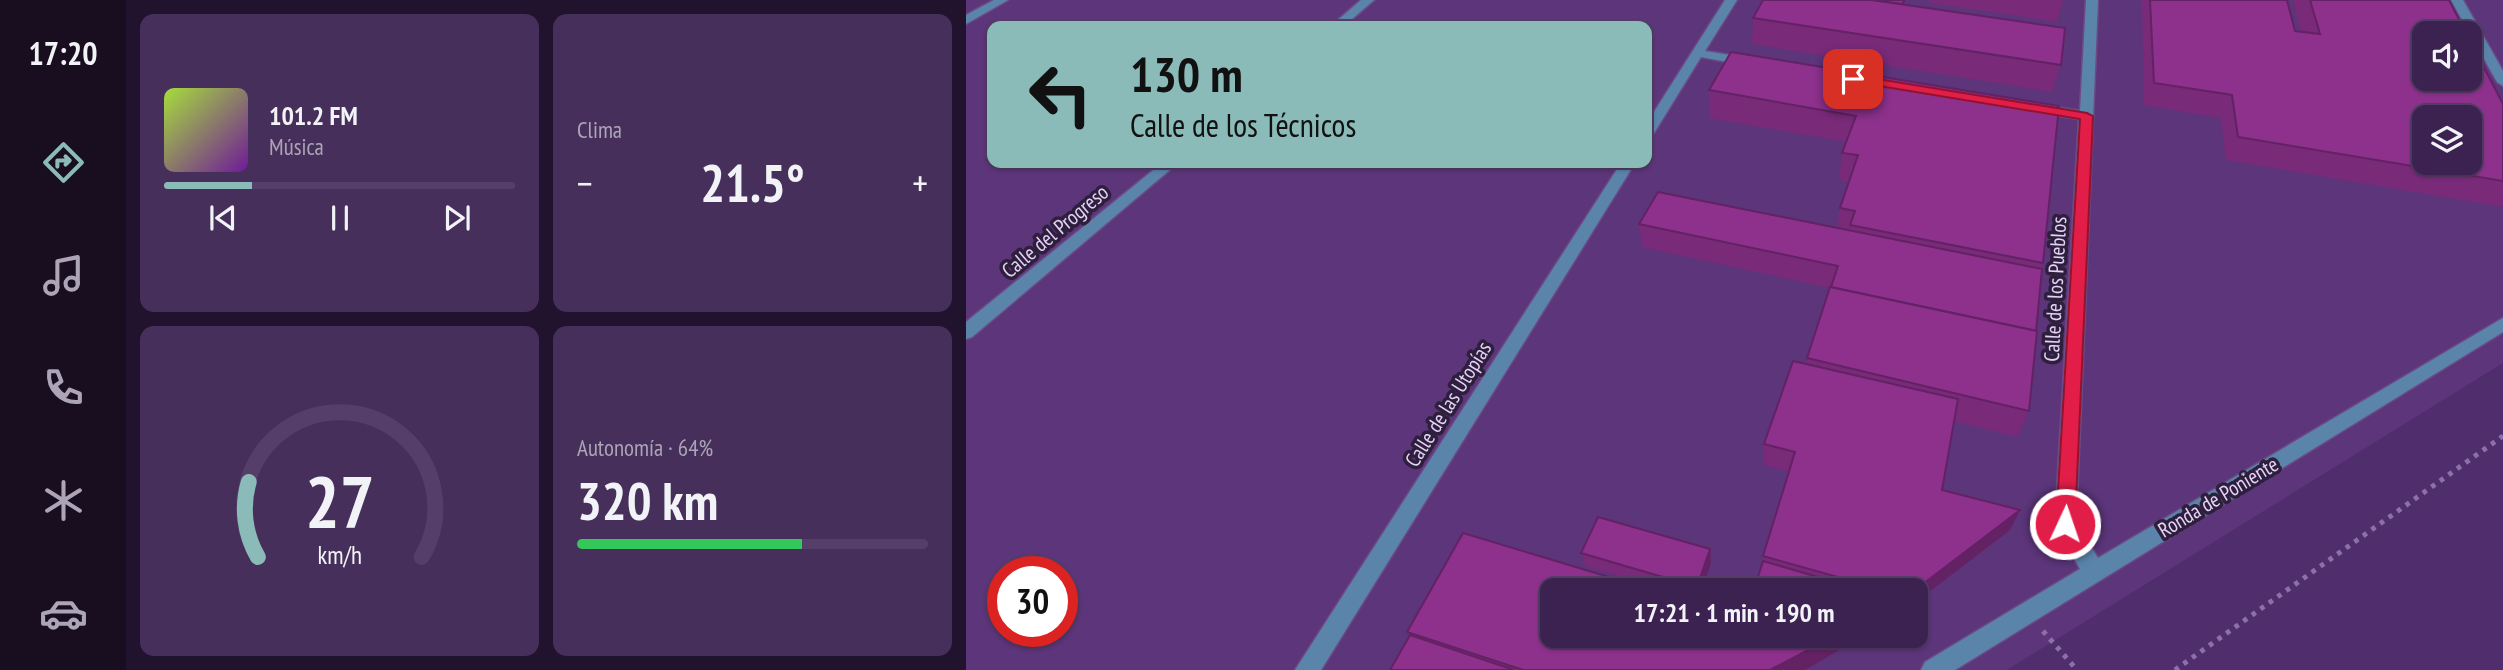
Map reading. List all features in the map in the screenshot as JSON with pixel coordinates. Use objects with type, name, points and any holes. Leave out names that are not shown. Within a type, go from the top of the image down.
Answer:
[{"type":"street","points":[[966,20],[1002,0]]},
{"type":"street","points":[[1342,21],[1368,0]]},
{"type":"street","points":[[1652,125],[1731,0]]},
{"type":"street","name":"Calle de los Pueblos","points":[[2092,0],[2065,524],[2094,572]]},
{"type":"street","points":[[2457,0],[2503,82]]},
{"type":"street","points":[[1697,53],[1764,64]]},
{"type":"street","points":[[2020,105],[2087,116]]},
{"type":"street","name":"Calle del Progreso","points":[[966,332],[1165,168]]},
{"type":"street","name":"Calle de las Utopías","points":[[1307,670],[1625,168]]},
{"type":"street","name":"Ronda de Poniente","points":[[1933,670],[2503,324]]},
{"type":"path","points":[[2175,670],[2503,436]]},
{"type":"path","points":[[2027,612],[2077,670]]},
{"type":"shaded area","points":[[966,0],[2503,0],[2503,363],[2007,670],[966,670]]},
{"type":"building","points":[[1763,0],[1872,0],[2065,28],[2061,65],[1753,18]]},
{"type":"building","points":[[1872,0],[1904,0],[1903,4]]},
{"type":"building","points":[[2150,0],[2287,0],[2295,31],[2320,34],[2310,0],[2449,0],[2460,21],[2412,21],[2412,91],[2482,91],[2482,64],[2503,104],[2503,181],[2467,175],[2482,175],[2482,105],[2412,105],[2412,166],[2238,137],[2232,95],[2154,83]]},
{"type":"building","points":[[1731,52],[2059,106],[2043,263],[1850,225],[1855,211],[1840,208],[1858,155],[1842,153],[1856,116],[1709,90]]},
{"type":"building","points":[[1658,192],[2042,269],[2036,331],[1831,287],[1838,266],[1639,224]]},
{"type":"building","points":[[1830,287],[2037,331],[2029,411],[1807,358]]},
{"type":"building","points":[[1793,361],[1958,399],[1942,490],[2020,510],[1928,580],[1841,578],[1763,556],[1795,452],[1764,444]]},
{"type":"building","points":[[1598,517],[1710,549],[1700,578],[1666,578],[1581,553]]},
{"type":"building","points":[[1463,533],[1612,578],[1540,578],[1540,648],[1812,648],[1770,670],[1523,670],[1407,632]]},
{"type":"building","points":[[1763,561],[1822,578],[1758,578]]},
{"type":"building","points":[[1410,635],[1514,670],[1390,670]]},
{"type":"route","points":[[1853,79],[2087,116],[2065,524]]}]
